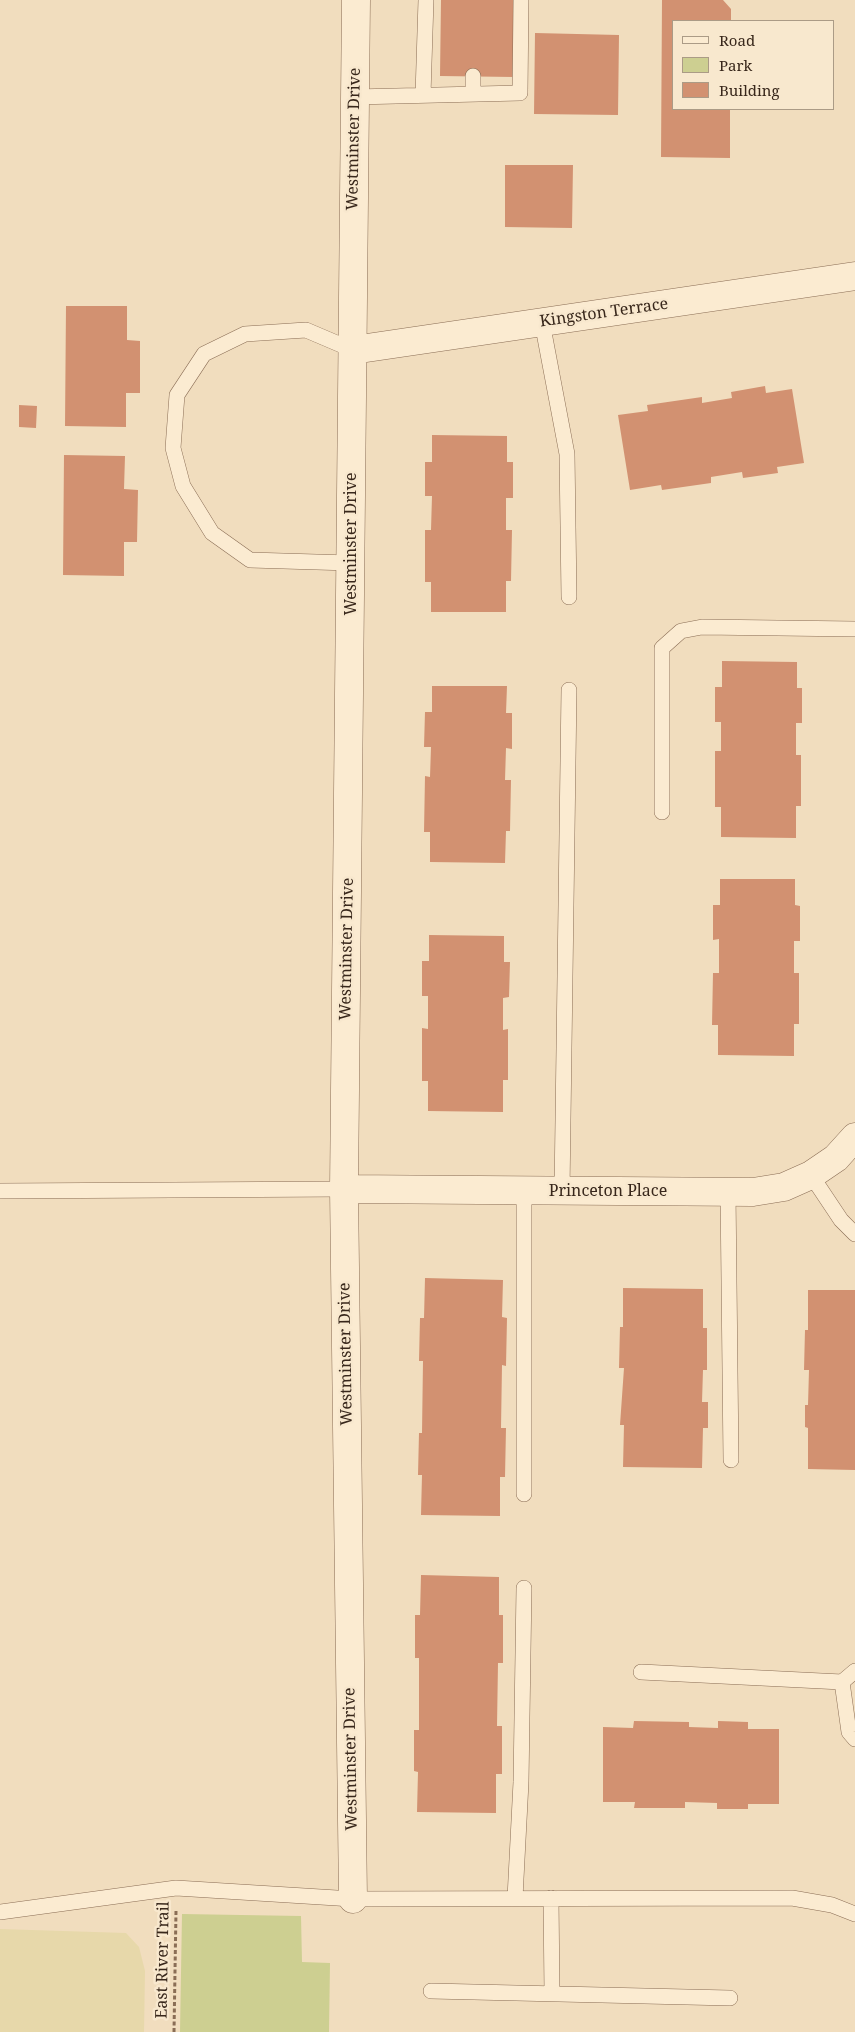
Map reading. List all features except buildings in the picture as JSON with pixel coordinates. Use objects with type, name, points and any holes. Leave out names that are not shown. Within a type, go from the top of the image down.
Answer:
[{"type":"street","name":"Westminster Drive","points":[[353,1899],[344,1189],[356,0]]},
{"type":"street","name":"Kingston Terrace","points":[[353,350],[855,276]]},
{"type":"street","name":"Princeton Place","points":[[344,1189],[754,1192],[784,1186],[811,1175],[836,1158],[855,1137]]},
{"type":"lane","points":[[423,95],[426,0]]},
{"type":"lane","points":[[355,97],[520,93],[521,0]]},
{"type":"lane","points":[[473,76],[473,94]]},
{"type":"lane","points":[[542,322],[567,454],[569,598]]},
{"type":"lane","points":[[350,563],[250,560],[212,533],[183,486],[173,448],[177,395],[204,354],[245,334],[306,330],[353,350]]},
{"type":"lane","points":[[662,812],[662,648],[681,631],[702,627],[855,629]]},
{"type":"lane","points":[[562,1191],[569,690]]},
{"type":"lane","points":[[811,1175],[841,1220],[855,1234]]},
{"type":"lane","points":[[0,1191],[344,1189]]},
{"type":"lane","points":[[524,1191],[524,1494]]},
{"type":"lane","points":[[728,1192],[731,1460]]},
{"type":"lane","points":[[515,1898],[521,1782],[524,1588]]},
{"type":"lane","points":[[641,1672],[842,1682],[855,1671]]},
{"type":"lane","points":[[842,1682],[849,1732],[855,1739]]},
{"type":"lane","points":[[0,1912],[176,1888],[353,1899],[792,1898],[832,1905],[855,1914]]},
{"type":"lane","points":[[551,1898],[552,1994]]},
{"type":"lane","points":[[431,1991],[730,1998]]},
{"type":"path","name":"East River Trail","points":[[174,2032],[176,1888]]},
{"type":"shaded area","points":[[0,1929],[126,1933],[139,1947],[145,1971],[144,2032],[0,2032]]},
{"type":"green space","points":[[182,1914],[301,1916],[302,1962],[330,1963],[329,2032],[180,2032]]}]
